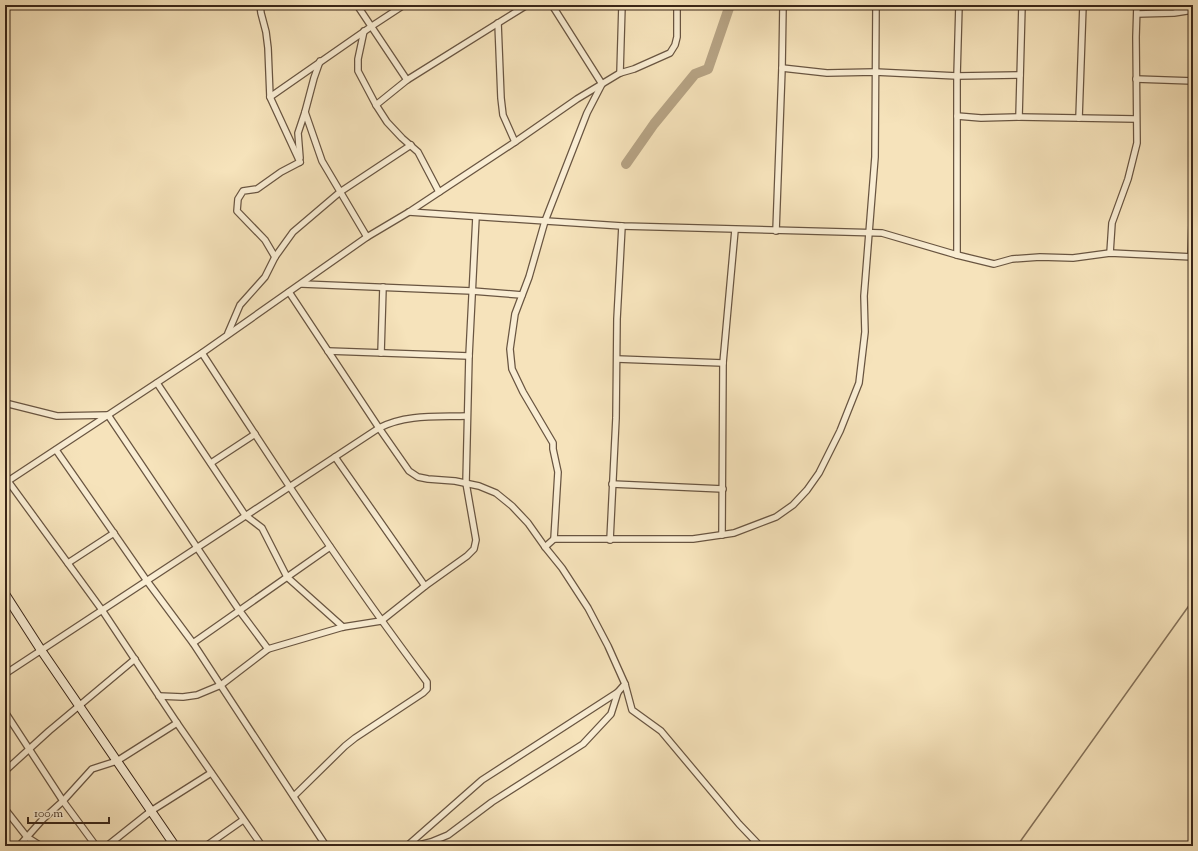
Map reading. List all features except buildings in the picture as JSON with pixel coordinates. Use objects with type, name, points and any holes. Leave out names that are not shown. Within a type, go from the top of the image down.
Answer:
[{"type":"street","points":[[260,5],[268,48],[270,97],[300,162]]},
{"type":"street","points":[[358,5],[407,80]]},
{"type":"street","points":[[270,97],[320,61],[404,5]]},
{"type":"street","points":[[376,106],[407,80],[527,5]]},
{"type":"street","points":[[552,5],[602,84]]},
{"type":"street","points":[[620,73],[622,5]]},
{"type":"street","points":[[262,846],[177,723],[102,610],[7,482],[202,353],[367,237],[409,212],[577,99],[620,73],[634,69],[670,53],[675,45],[677,37],[678,5]]},
{"type":"street","points":[[776,231],[783,5]]},
{"type":"street","points":[[545,547],[554,539],[693,539],[734,533],[776,517],[793,505],[807,490],[819,473],[840,431],[859,383],[865,332],[864,296],[875,157],[876,5]]},
{"type":"street","points":[[957,255],[957,76],[960,5]]},
{"type":"street","points":[[1019,118],[1022,5]]},
{"type":"street","points":[[1079,118],[1083,5]]},
{"type":"street","points":[[1110,253],[1112,224],[1128,179],[1137,143],[1137,5]]},
{"type":"street","points":[[1137,14],[1174,13],[1193,10]]},
{"type":"street","points":[[498,23],[503,115],[515,142]]},
{"type":"street","points":[[364,31],[358,59],[358,71],[376,106],[387,122],[418,152],[439,192]]},
{"type":"street","points":[[300,162],[298,132],[320,61]]},
{"type":"street","points":[[782,68],[827,73],[875,72],[957,76],[1020,75]]},
{"type":"street","points":[[1136,79],[1193,81]]},
{"type":"street","points":[[554,539],[558,472],[553,443],[523,392],[512,369],[510,349],[515,314],[529,277],[545,222],[587,113],[602,84]]},
{"type":"street","points":[[304,112],[322,161],[367,237]]},
{"type":"street","points":[[957,116],[981,118],[1136,119]]},
{"type":"street","points":[[228,334],[240,305],[265,277],[275,257],[293,232],[340,192],[411,145]]},
{"type":"street","points":[[275,257],[265,240],[237,211],[238,199],[243,191],[257,189],[281,172],[300,162]]},
{"type":"street","points":[[409,212],[622,226],[882,233],[994,264],[1012,259],[1040,257],[1073,258],[1110,253],[1192,257],[1193,194]]},
{"type":"street","points":[[159,696],[189,697],[205,692],[221,685],[268,649],[343,627],[381,621],[425,586],[467,556],[474,549],[476,540],[466,483],[469,356],[476,217]]},
{"type":"street","points":[[610,540],[616,418],[622,226]]},
{"type":"street","points":[[722,535],[723,363],[734,230]]},
{"type":"street","points":[[302,284],[472,291],[522,295]]},
{"type":"street","points":[[381,353],[383,288]]},
{"type":"street","points":[[289,292],[409,471],[418,477],[466,483],[479,486],[496,493],[512,506],[528,523],[562,568],[588,608],[608,646],[625,684],[632,710],[661,731],[739,824],[760,846]]},
{"type":"street","points":[[328,351],[469,356]]},
{"type":"street","points":[[202,353],[288,487],[381,621],[427,682],[427,689],[423,693],[345,746],[294,796]]},
{"type":"street","points":[[617,360],[723,363]]},
{"type":"street","points":[[157,383],[245,515],[262,528],[287,577],[343,627]]},
{"type":"street","points":[[5,403],[57,416],[108,415]]},
{"type":"street","points":[[108,415],[239,610],[268,649]]},
{"type":"street","points":[[5,674],[379,428],[392,422],[407,418],[467,416]]},
{"type":"street","points":[[210,463],[255,434]]},
{"type":"street","points":[[56,450],[147,581],[193,643],[326,846]]},
{"type":"street","points":[[335,457],[425,586]]},
{"type":"street","points":[[612,484],[723,489]]},
{"type":"street","points":[[68,564],[114,533]]},
{"type":"street","points":[[193,643],[330,547]]},
{"type":"street","points":[[5,594],[8,604],[80,705],[175,846]]},
{"type":"street","points":[[5,771],[135,659]]},
{"type":"street","points":[[408,846],[482,780],[618,692],[625,684]]},
{"type":"street","points":[[416,846],[448,835],[492,802],[583,744],[611,714],[618,692]]},
{"type":"street","points":[[5,712],[63,801],[96,846]]},
{"type":"street","points":[[19,846],[92,769],[117,761],[177,723]]},
{"type":"street","points":[[106,846],[151,811],[211,773]]},
{"type":"street","points":[[5,809],[27,837],[41,846]]},
{"type":"street","points":[[206,846],[244,820]]},
{"type":"waterway","points":[[626,164],[654,124],[695,74],[708,69],[730,5]]},
{"type":"waterway","points":[[1017,846],[1193,600]]}]
